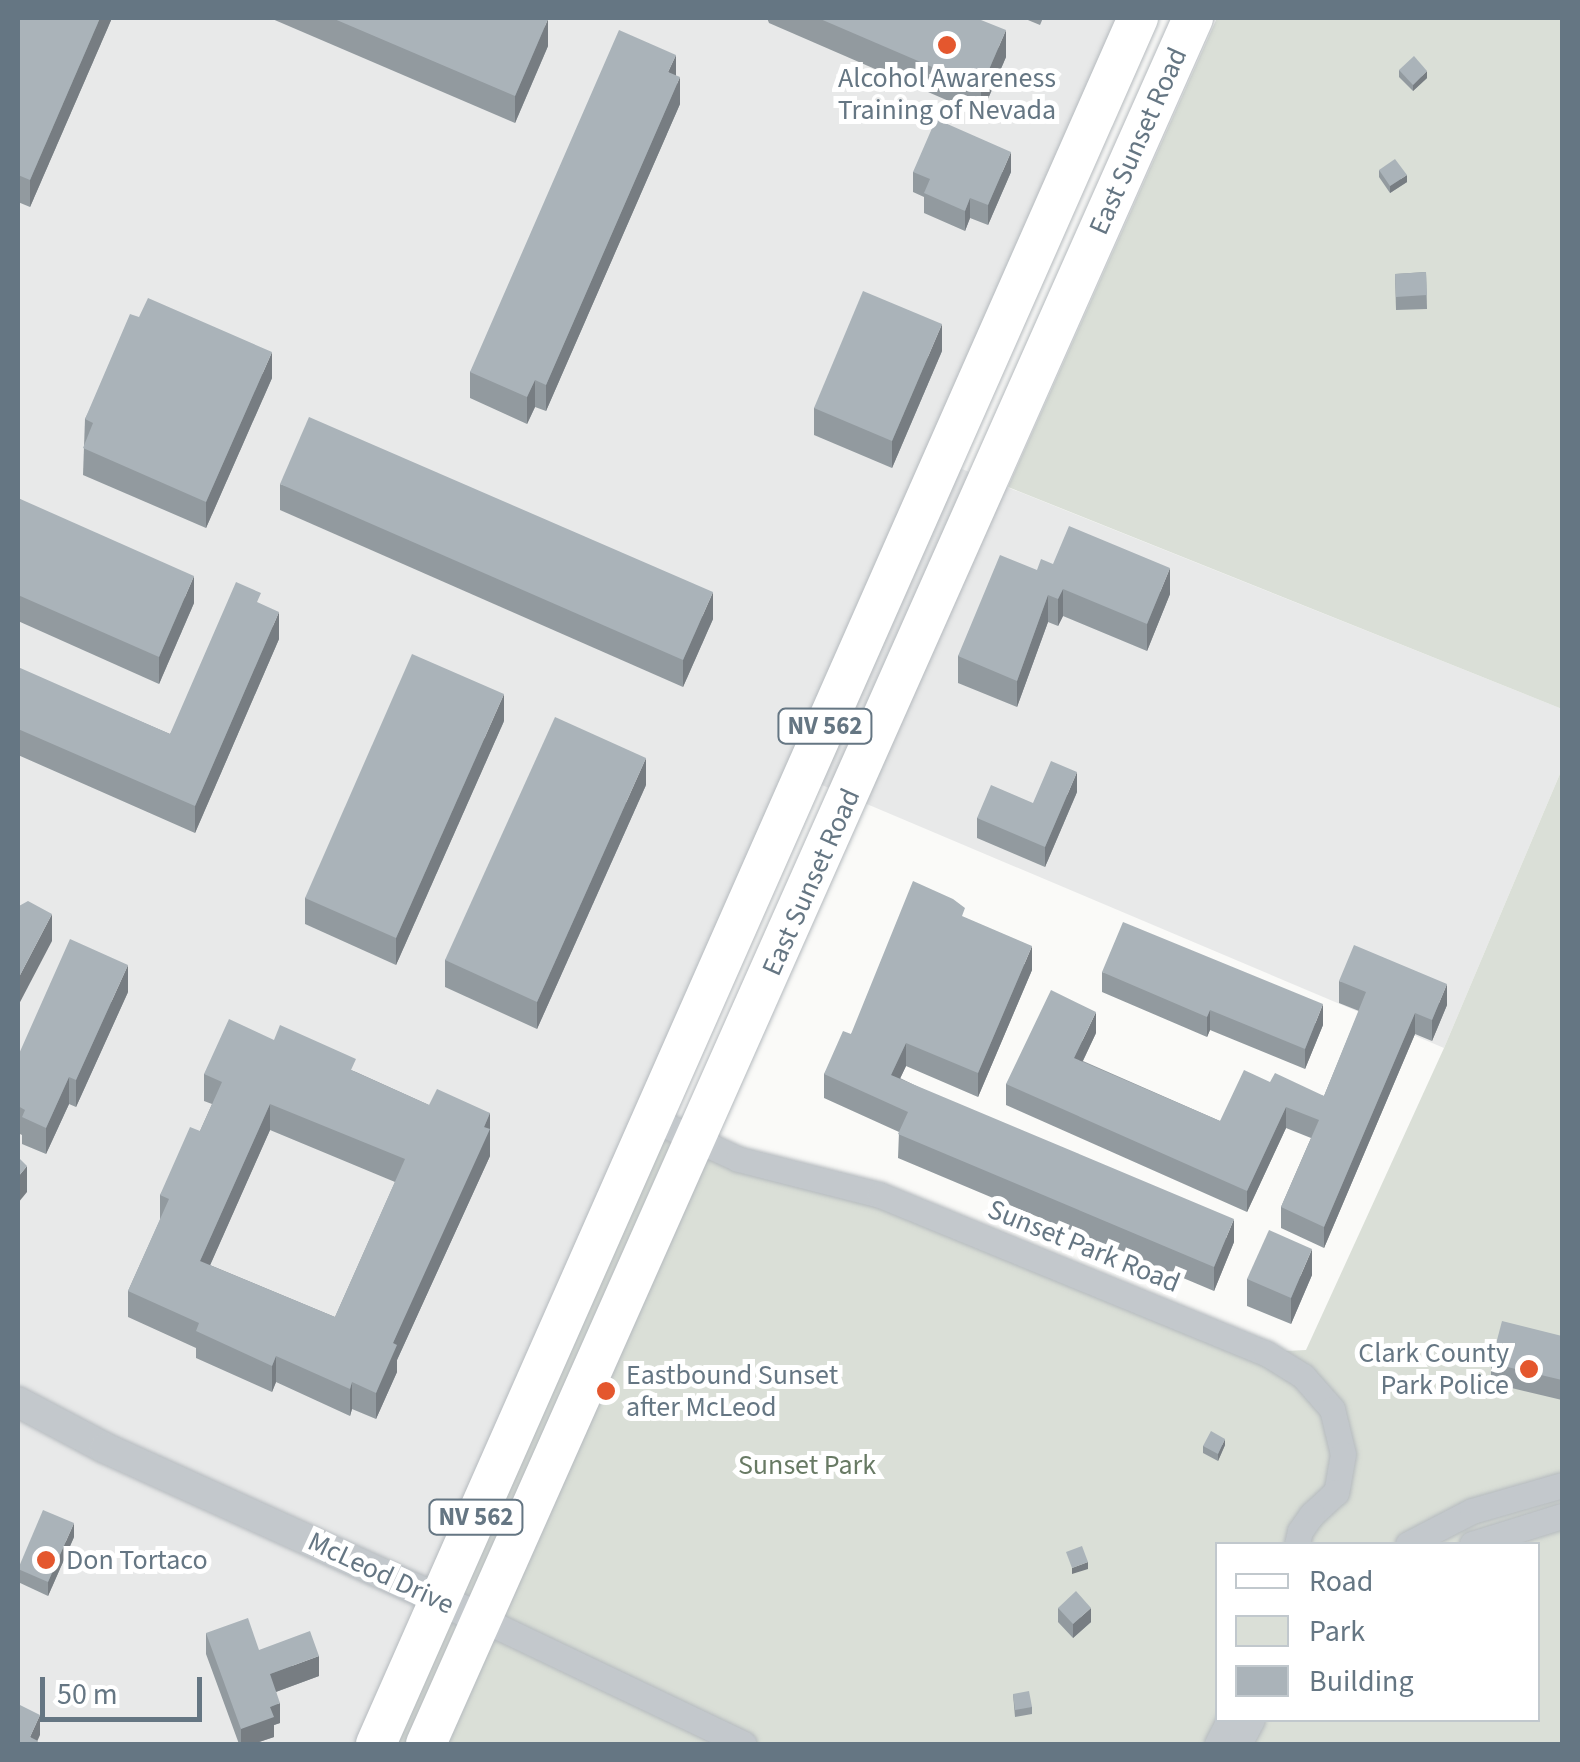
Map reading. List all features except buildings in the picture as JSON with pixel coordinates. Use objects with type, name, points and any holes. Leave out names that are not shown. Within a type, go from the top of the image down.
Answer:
[{"type":"main road","name":"East Sunset Road","points":[[376,1744],[1138,18]]},
{"type":"main road","name":"East Sunset Road","points":[[426,1744],[1193,18]]},
{"type":"main road","points":[[998,333],[1045,353]]},
{"type":"street","name":"Sunset Park Road","points":[[652,1118],[738,1159],[880,1196],[1266,1352],[1303,1376],[1332,1409],[1343,1454],[1336,1492],[1312,1514],[1297,1542]]},
{"type":"street","name":"McLeod Drive","points":[[18,1402],[106,1448],[482,1619],[744,1744]]},
{"type":"street","points":[[1412,1542],[1472,1511],[1562,1486]]},
{"type":"street","points":[[1478,1542],[1562,1516]]},
{"type":"street","points":[[1239,1744],[1251,1722]]},
{"type":"shaded area","points":[[18,18],[1138,18],[942,461],[1562,709],[1562,769],[1444,1048],[803,777],[376,1744],[18,1744]]},
{"type":"green space","points":[[1217,18],[1562,18],[1562,709],[1008,487]]},
{"type":"green space","name":"Sunset Park","points":[[1562,769],[1562,1744],[376,1744],[652,1119],[829,1180],[1266,1352],[1306,1350],[1444,1048]]},
{"type":"place","name":"Alcohol Awareness Training of Nevada","points":[[947,45]]},
{"type":"place","name":"Clark County Park Police","points":[[1529,1369]]},
{"type":"place","name":"Eastbound Sunset after McLeod","points":[[606,1391]]},
{"type":"place","name":"Don Tortaco","points":[[46,1560]]}]
